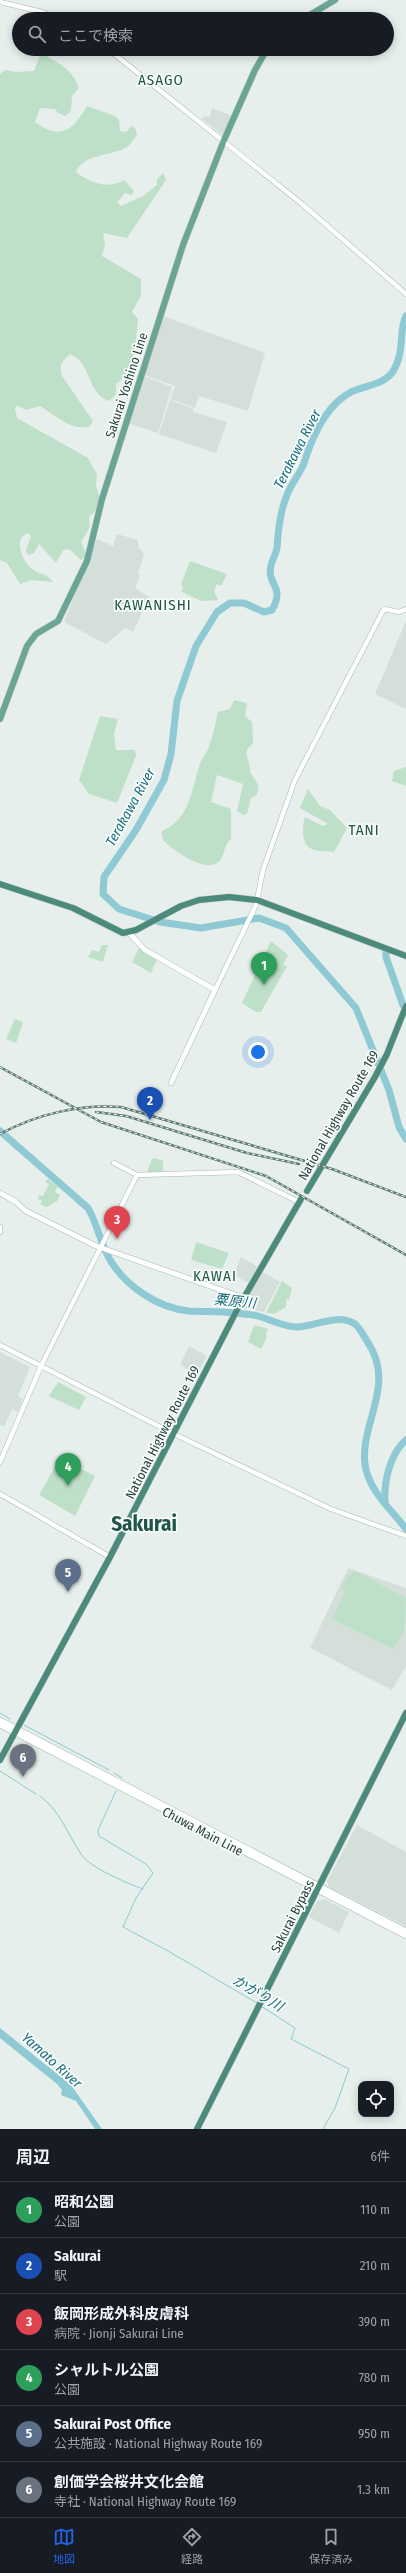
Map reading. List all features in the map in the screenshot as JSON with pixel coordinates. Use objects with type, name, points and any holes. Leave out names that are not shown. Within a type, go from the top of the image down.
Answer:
[{"type":"highway","points":[[0,884],[73,908],[113,930],[129,933],[181,906],[207,898],[229,897],[257,900],[406,956]]},
{"type":"highway","name":"National Highway Route 169","points":[[307,1191],[381,1066],[406,1006]]},
{"type":"highway","name":"National Highway Route 169","points":[[0,1760],[110,1557],[172,1433],[232,1319],[300,1201]]},
{"type":"highway","name":"Sakurai Bypass","points":[[197,2129],[406,1713]]},
{"type":"main road","points":[[315,12],[335,0]]},
{"type":"main road","name":"Sakurai Yoshino Line","points":[[0,719],[27,646],[36,634],[58,621],[87,562],[102,499],[183,245],[224,140],[255,70],[263,56]]},
{"type":"main road","points":[[129,933],[145,950],[215,990],[171,1083]]},
{"type":"main road","points":[[0,1193],[16,1202],[26,1211],[99,1247],[244,1298]]},
{"type":"main road","name":"Chuwa Main Line","points":[[0,1720],[16,1731],[318,1888],[406,1936]]},
{"type":"main road","name":"Chuwa Main Line","points":[[0,1726],[16,1731]]},
{"type":"main road","name":"Chuwa Main Line","points":[[318,1888],[406,1931]]},
{"type":"street","points":[[0,2],[42,12]]},
{"type":"street","points":[[117,56],[224,140],[348,242],[406,294]]},
{"type":"street","points":[[215,990],[257,900],[263,870],[287,799],[314,740],[384,609],[404,612],[406,609]]},
{"type":"street","points":[[114,1163],[137,1175],[238,1172],[300,1201]]},
{"type":"street","points":[[0,1462],[41,1366],[98,1253],[99,1247],[106,1238],[137,1175]]},
{"type":"street","points":[[0,1345],[172,1433],[331,1509],[406,1536]]},
{"type":"street","points":[[0,1494],[110,1557]]},
{"type":"shaded area","points":[[212,108],[232,116],[226,132],[220,133],[202,119],[204,116],[210,117]]},
{"type":"shaded area","points":[[163,316],[265,353],[248,411],[199,396],[195,408],[170,399],[175,386],[144,375]]},
{"type":"shaded area","points":[[143,376],[172,387],[158,433],[127,423]]},
{"type":"shaded area","points":[[170,400],[193,409],[193,412],[227,422],[216,453],[159,434]]},
{"type":"shaded area","points":[[117,534],[138,540],[138,547],[144,554],[138,574],[140,575],[135,588],[149,597],[133,632],[125,628],[106,644],[64,622],[97,539],[113,546]]},
{"type":"shaded area","points":[[406,621],[406,709],[375,694]]},
{"type":"shaded area","points":[[241,1257],[258,1267],[248,1283],[234,1275]]},
{"type":"shaded area","points":[[262,1272],[280,1282],[264,1312],[241,1308]]},
{"type":"shaded area","points":[[189,1346],[207,1356],[197,1374],[180,1365]]},
{"type":"shaded area","points":[[0,1352],[30,1367],[18,1396],[23,1399],[18,1412],[12,1409],[4,1427],[0,1425]]},
{"type":"shaded area","points":[[348,1568],[406,1588],[406,1666],[392,1690],[310,1648]]},
{"type":"shaded area","points":[[357,1825],[406,1852],[406,1926],[329,1887],[327,1881]]},
{"type":"shaded area","points":[[324,1899],[349,1912],[339,1933],[309,1917],[317,1901]]},
{"type":"green space","points":[[40,56],[46,56],[64,67],[76,81],[79,88],[72,96],[71,111],[65,116],[58,113],[55,109],[40,108],[35,122],[44,128],[59,132],[66,130],[77,121],[87,106],[115,116],[119,120],[120,131],[126,132],[131,126],[135,128],[137,135],[127,147],[91,159],[79,166],[76,172],[93,182],[105,185],[111,185],[124,180],[134,191],[132,195],[125,193],[117,202],[121,206],[143,196],[157,185],[157,179],[163,173],[166,180],[127,238],[103,233],[105,245],[102,256],[141,279],[141,296],[132,312],[138,319],[133,355],[127,372],[116,384],[116,394],[110,401],[99,395],[95,390],[84,366],[77,358],[70,354],[62,364],[62,376],[93,421],[89,427],[69,424],[40,406],[26,410],[17,405],[15,409],[17,418],[88,458],[97,475],[96,486],[100,499],[95,511],[89,517],[90,527],[81,542],[87,555],[81,560],[69,549],[63,550],[56,563],[39,544],[34,553],[28,555],[26,551],[31,536],[28,533],[22,537],[20,546],[22,556],[25,561],[32,569],[46,575],[53,582],[32,580],[20,584],[7,563],[0,560],[0,74],[5,70],[16,72],[34,71]]},
{"type":"green space","points":[[190,561],[227,574],[221,586],[217,584],[214,591],[218,600],[201,601],[182,592],[183,586],[181,584]]},
{"type":"green space","points":[[234,700],[247,703],[245,716],[252,722],[253,744],[247,749],[247,755],[250,772],[258,784],[258,789],[256,796],[251,798],[247,814],[243,815],[237,811],[243,784],[217,775],[211,802],[231,809],[231,839],[226,845],[223,856],[218,862],[209,865],[203,864],[188,859],[169,846],[163,840],[162,831],[179,819],[184,811],[192,793],[202,759],[211,741],[218,712],[230,709]]},
{"type":"green space","points":[[100,716],[118,719],[114,733],[116,750],[135,750],[136,756],[117,803],[89,794],[79,780]]},
{"type":"green space","points":[[406,767],[406,786],[392,781],[394,771]]},
{"type":"green space","points":[[308,789],[320,806],[330,810],[347,828],[334,852],[313,850],[306,845],[303,833],[305,817],[323,826],[328,824],[300,808]]},
{"type":"green space","points":[[271,941],[288,955],[283,965],[287,966],[261,1012],[256,1012],[242,1003]]},
{"type":"green space","points":[[102,945],[108,945],[103,962],[88,957],[92,950],[99,952]]},
{"type":"green space","points":[[139,948],[157,959],[151,973],[132,962]]},
{"type":"green space","points":[[15,1019],[23,1022],[16,1043],[6,1039]]},
{"type":"green space","points":[[155,1158],[163,1161],[163,1172],[147,1172],[152,1159]]},
{"type":"green space","points":[[48,1179],[58,1187],[55,1191],[56,1194],[57,1193],[60,1195],[57,1201],[47,1207],[40,1204],[42,1201],[38,1199],[39,1195],[43,1196],[49,1184],[45,1182]]},
{"type":"green space","points":[[196,1242],[229,1253],[222,1269],[191,1260]]},
{"type":"green space","points":[[282,1281],[292,1288],[289,1300],[286,1299],[286,1307],[274,1314],[266,1313]]},
{"type":"green space","points":[[254,1325],[268,1329],[266,1334],[267,1337],[261,1349],[248,1342]]},
{"type":"green space","points":[[58,1382],[86,1397],[79,1410],[49,1396]]},
{"type":"green space","points":[[60,1458],[95,1476],[75,1516],[39,1495]]},
{"type":"green space","points":[[355,1571],[406,1598],[404,1630],[394,1649],[332,1619],[345,1592],[341,1589],[349,1574]]},
{"type":"water","name":"Yamato River","points":[[0,2028],[71,2085],[102,2129],[95,2129],[76,2101],[61,2095],[62,2090],[57,2084],[0,2038]]},
{"type":"waterway","name":"Terakawa River","points":[[406,316],[402,328],[399,357],[392,373],[378,383],[351,392],[342,398],[334,405],[316,431],[304,464],[289,491],[281,514],[277,548],[270,572],[277,590],[276,602],[272,610],[264,612],[244,603],[230,603],[217,612],[196,646],[177,701],[171,754],[164,780],[136,830],[104,877],[103,894],[119,909],[160,922],[201,928],[259,918],[286,928],[356,1008],[389,1090],[399,1127],[406,1139]]},
{"type":"waterway","points":[[386,952],[386,957],[403,1005]]},
{"type":"waterway","name":"粟原川","points":[[0,1131],[88,1208],[106,1252],[115,1268],[132,1286],[154,1300],[177,1309],[252,1315],[293,1327],[334,1320],[348,1321],[357,1325],[375,1357],[379,1373],[378,1388],[367,1433],[365,1448],[365,1464],[367,1473],[375,1491],[406,1529]]},
{"type":"waterway","name":"Terakawa River","points":[[385,1501],[389,1468],[400,1446],[406,1440]]},
{"type":"waterway","points":[[0,1713],[10,1719]]},
{"type":"waterway","points":[[24,1725],[109,1770]]},
{"type":"waterway","points":[[0,1771],[36,1794]]},
{"type":"waterway","points":[[114,1773],[122,1778]]},
{"type":"waterway","name":"かがり川","points":[[116,1791],[98,1830],[99,1836],[146,1864],[153,1873],[136,1898],[123,1927],[168,1951],[257,2003]]},
{"type":"waterway","points":[[40,1796],[59,1816],[81,1854],[92,1865],[143,1889]]},
{"type":"waterway","name":"かがり川","points":[[261,2006],[295,2028],[291,2039],[349,2069],[335,2108],[323,2129]]},
{"type":"railway","points":[[0,1067],[101,1122],[266,1176],[406,1255]]},
{"type":"railway","points":[[0,1134],[29,1121],[59,1112],[90,1107],[121,1107],[332,1169],[406,1197]]},
{"type":"railway","points":[[96,1112],[126,1116],[247,1153],[299,1164]]},
{"type":"place","name":"昭和公園","points":[[264,985]]},
{"type":"place","name":"Sakurai","points":[[150,1120]]},
{"type":"place","name":"飯岡形成外科皮膚科","points":[[117,1239]]},
{"type":"place","name":"シャルトル公園","points":[[68,1486]]},
{"type":"place","name":"Sakurai Post Office","points":[[68,1592]]},
{"type":"place","name":"創価学会桜井文化会館","points":[[23,1777]]},
{"type":"district","name":"ASAGO","points":[[161,80]]},
{"type":"district","name":"KAWANISHI","points":[[153,605]]},
{"type":"district","name":"TANI","points":[[364,830]]},
{"type":"district","name":"KAWAI","points":[[215,1276]]},
{"type":"district","name":"Sakurai","points":[[144,1524]]}]
